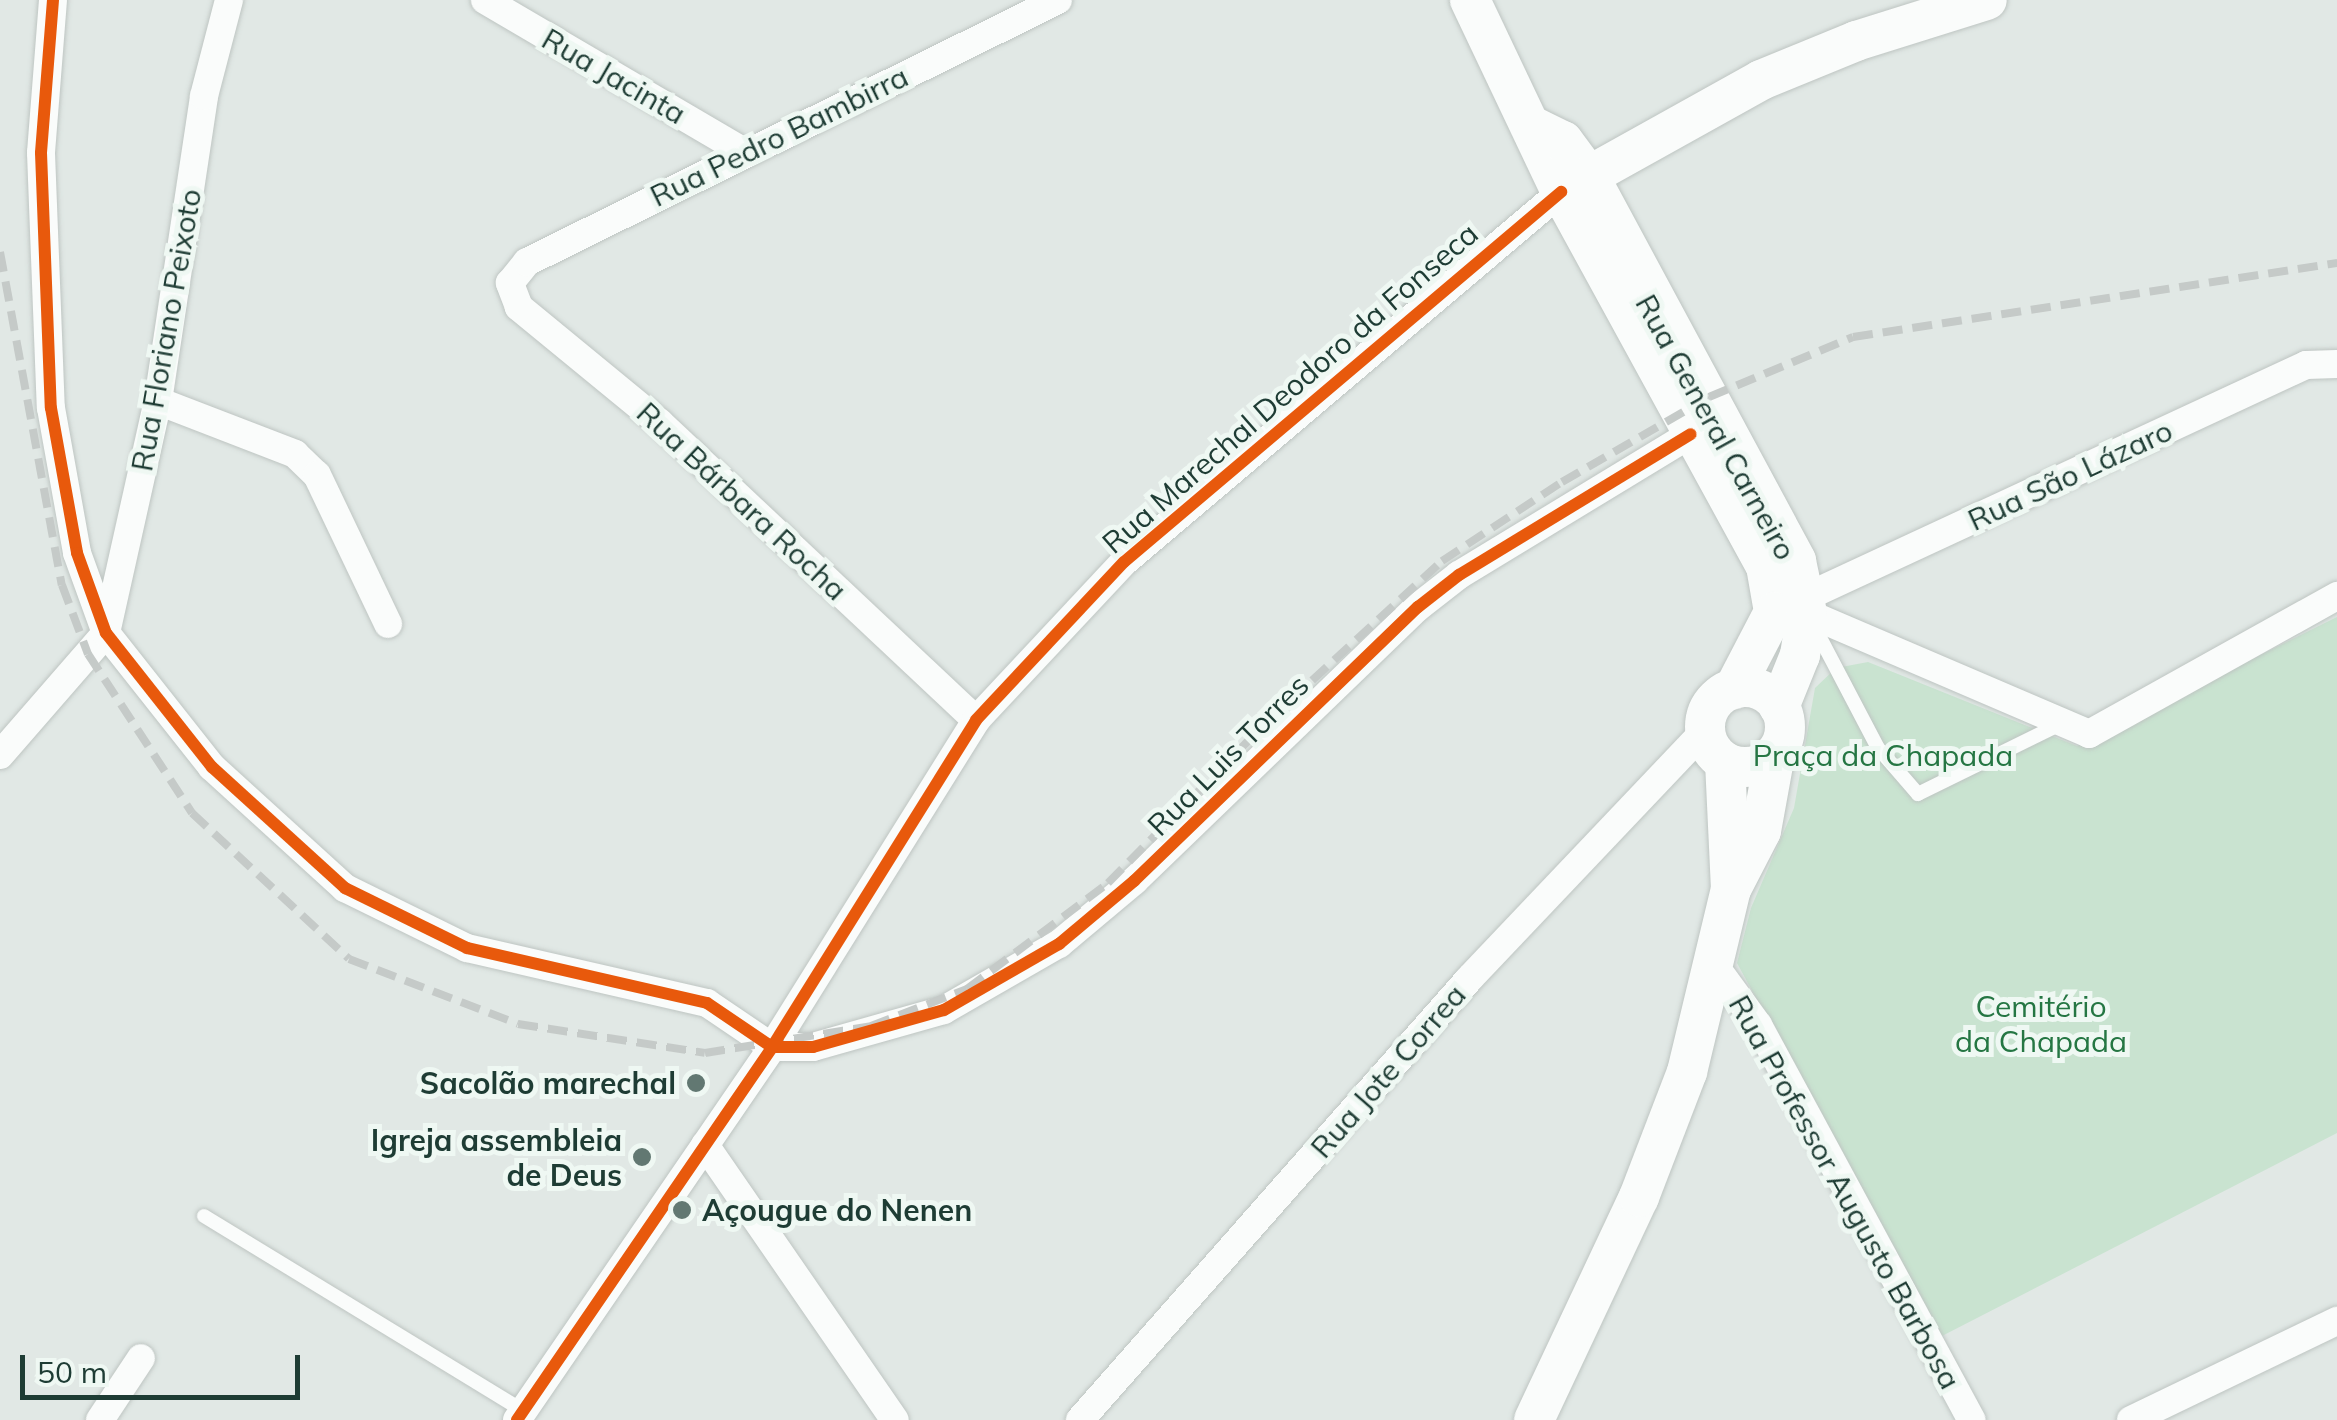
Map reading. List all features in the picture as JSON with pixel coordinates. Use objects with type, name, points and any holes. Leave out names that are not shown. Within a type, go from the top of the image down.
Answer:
[{"type":"main road","name":"Rua General Carneiro","points":[[1470,0],[1536,128],[1563,141],[1575,184],[1691,434],[1774,587],[1774,612],[1763,642],[1734,689]]},
{"type":"main road","name":"Rua Marechal Deodoro da Fonseca","points":[[1575,184],[1762,80],[1856,41],[1987,0]]},
{"type":"main road","name":"Rua General Carneiro","points":[[1575,184],[1796,561],[1806,605],[1800,656],[1779,707]]},
{"type":"main road","points":[[1534,1420],[1639,1197],[1687,1072],[1731,890],[1761,831],[1776,754],[1785,731],[1779,707],[1760,690],[1734,689],[1713,704],[1731,890]]},
{"type":"main road","points":[[1715,746],[1752,767],[1776,754]]},
{"type":"street","points":[[53,0],[41,153],[52,408],[76,553],[97,643],[212,767],[346,888],[467,948],[707,1003],[772,1047]]},
{"type":"street","name":"Rua Floriano Peixoto","points":[[97,643],[158,401],[204,96],[229,0]]},
{"type":"street","name":"Rua Jacinta","points":[[484,0],[744,152]]},
{"type":"street","name":"Rua Pedro Bambirra","points":[[510,283],[527,262],[1058,0]]},
{"type":"street","name":"Rua Marechal Deodoro da Fonseca","points":[[520,1416],[772,1047],[976,720],[1124,562],[1428,298],[1575,184]]},
{"type":"street","name":"Rua Bárbara Rocha","points":[[510,283],[520,307],[660,422],[976,720]]},
{"type":"street","name":"Rua São Lázaro","points":[[1806,605],[2306,365],[2337,364]]},
{"type":"street","points":[[158,401],[295,454],[317,475],[388,624]]},
{"type":"street","name":"Rua Luis Torres","points":[[772,1047],[814,1048],[944,1010],[1059,944],[1134,882],[1418,608],[1459,574],[1691,434]]},
{"type":"street","points":[[1806,605],[2089,734],[2337,596]]},
{"type":"street","points":[[0,755],[97,643]]},
{"type":"street","name":"Rua Jote Correa","points":[[1080,1420],[1469,978],[1715,746]]},
{"type":"street","name":"Rua Professor Augusto Barbosa","points":[[1715,966],[1758,1025],[1972,1420]]},
{"type":"street","points":[[705,1145],[895,1420]]},
{"type":"street","points":[[2132,1420],[2337,1321]]},
{"type":"street","points":[[100,1420],[141,1358]]},
{"type":"lane","points":[[1806,605],[1878,748],[1918,794],[2060,724]]},
{"type":"lane","points":[[204,1216],[520,1416]]},
{"type":"green space","name":"Cemitério da Chapada","points":[[2337,617],[2337,1133],[1940,1337],[1737,963],[1751,908],[1794,808],[1815,688],[1836,668],[1868,662],[2077,746]]},
{"type":"railway","points":[[0,252],[62,585],[88,654],[192,813],[349,959],[518,1024],[705,1053],[871,1026],[967,989],[1108,883],[1268,721],[1442,561],[1562,482],[1709,397],[1853,337],[2337,263]]},
{"type":"cycle path","points":[[53,0],[41,153],[51,408],[77,553],[106,633],[212,767],[345,888],[467,948],[707,1003],[772,1047],[813,1047],[944,1010],[1059,944],[1134,881],[1418,607],[1459,575],[1691,434]]},
{"type":"cycle path","points":[[517,1420],[772,1047],[976,720],[1124,562],[1561,192]]},
{"type":"place","name":"Sacolão marechal","points":[[696,1083]]},
{"type":"place","name":"Igreja assembleia de Deus","points":[[642,1157]]},
{"type":"place","name":"Açougue do Nenen","points":[[682,1210]]},
{"type":"park label","name":"Praça da Chapada","points":[[1883,755]]}]
